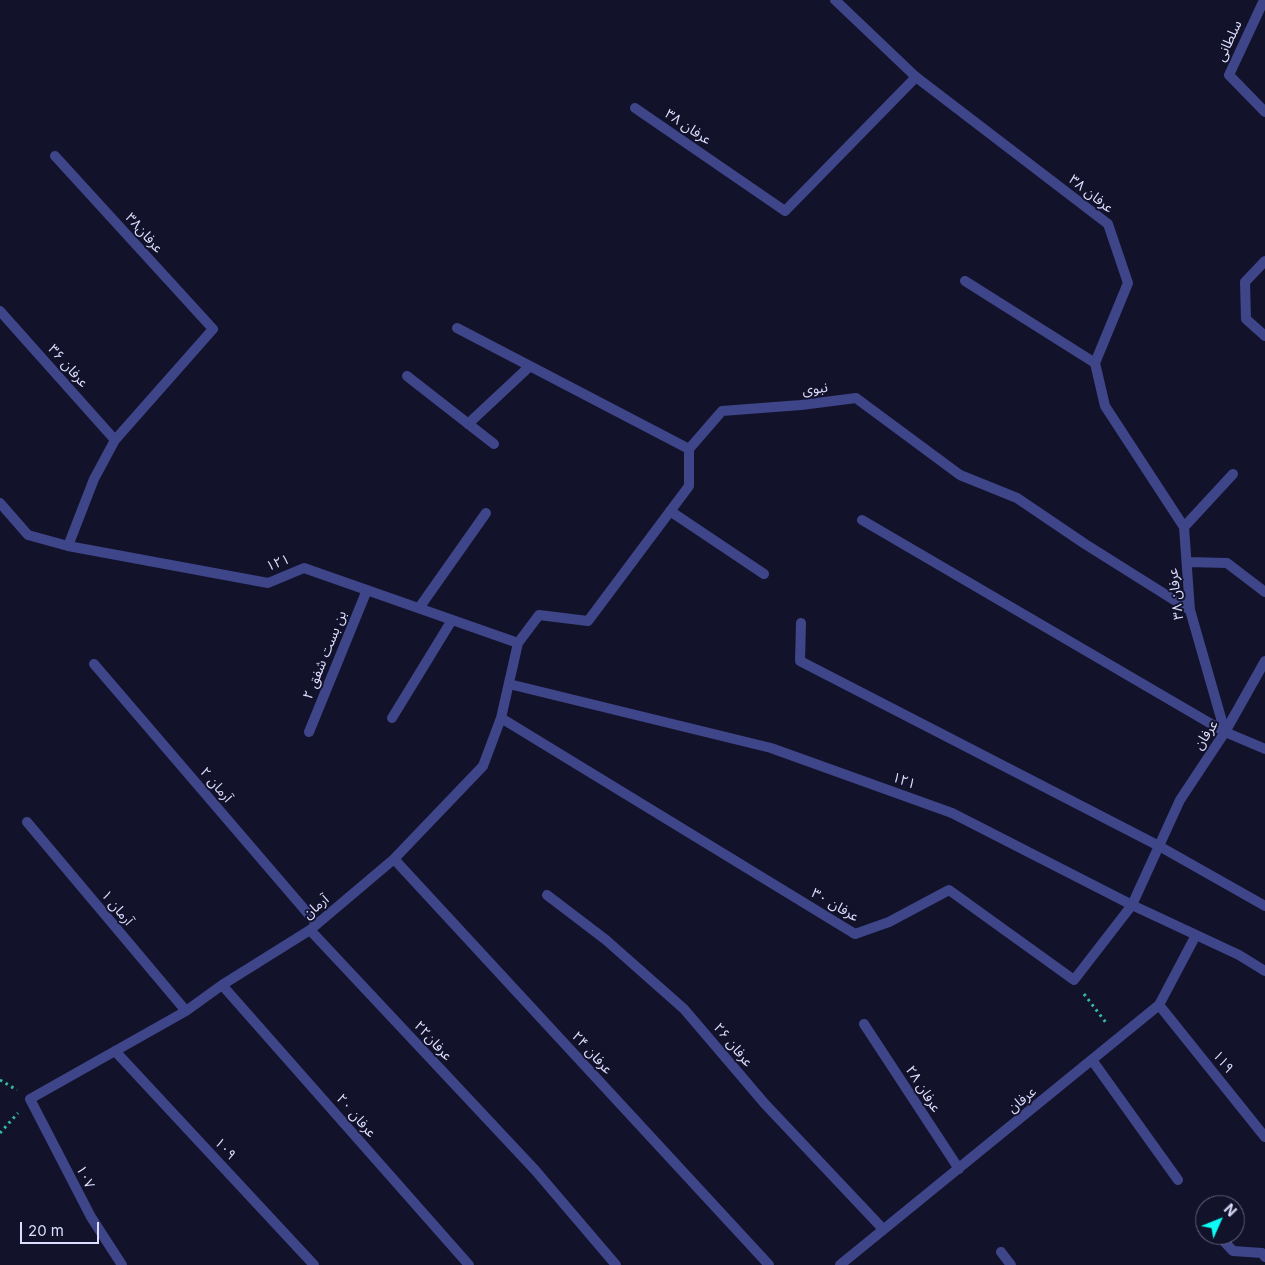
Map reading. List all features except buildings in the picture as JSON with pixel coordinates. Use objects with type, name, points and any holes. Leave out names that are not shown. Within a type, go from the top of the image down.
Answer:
[{"type":"street","points":[[835,0],[916,77]]},
{"type":"street","name":"سلطانی","points":[[1264,0],[1229,75],[1265,112]]},
{"type":"street","name":"عرفان ۳۸","points":[[635,108],[785,211],[916,77],[1108,224],[1128,283],[1095,363],[1105,406],[1184,527],[1190,610],[1225,732]]},
{"type":"street","name":"عرفان۳۸","points":[[55,156],[212,329],[116,440]]},
{"type":"street","points":[[1265,261],[1245,282],[1246,319],[1265,336]]},
{"type":"street","points":[[965,281],[1095,363]]},
{"type":"street","name":"عرفان ۳۶","points":[[0,311],[116,440]]},
{"type":"street","points":[[457,328],[689,448],[689,486],[588,621],[539,615],[518,643]]},
{"type":"street","points":[[468,424],[530,366]]},
{"type":"street","points":[[407,376],[494,444]]},
{"type":"street","name":"نبوی","points":[[689,448],[722,411],[856,398],[960,475],[1017,498],[1190,610]]},
{"type":"street","points":[[68,546],[94,479],[116,440]]},
{"type":"street","points":[[1184,527],[1233,474]]},
{"type":"street","name":"۱۲۱","points":[[0,503],[28,536],[68,546],[268,584],[304,568],[518,643]]},
{"type":"street","points":[[670,511],[764,574]]},
{"type":"street","points":[[419,608],[486,513]]},
{"type":"street","points":[[862,520],[1225,732],[1265,749]]},
{"type":"street","points":[[1187,562],[1227,563],[1265,592]]},
{"type":"street","name":"بن بست شفق ۲","points":[[309,732],[367,590]]},
{"type":"street","points":[[392,718],[452,620]]},
{"type":"street","points":[[800,623],[800,661],[1159,846],[1265,906]]},
{"type":"street","name":"آرمان","points":[[30,1098],[186,1011],[222,985],[314,927],[394,859],[483,766],[502,718],[518,643]]},
{"type":"street","name":"عرفان","points":[[1132,905],[1180,800],[1225,732],[1265,660]]},
{"type":"street","name":"آرمان ۲","points":[[94,664],[314,927]]},
{"type":"street","name":"۱۲۱","points":[[509,684],[771,748],[952,813],[1132,905],[1239,955],[1265,971]]},
{"type":"street","name":"عرفان ۳۰","points":[[502,718],[855,934],[889,922],[949,890],[1074,980]]},
{"type":"street","name":"آرمان ۱","points":[[27,822],[186,1011]]},
{"type":"street","name":"عرفان ۲۴","points":[[394,859],[768,1265]]},
{"type":"street","name":"عرفان ۲۶","points":[[547,895],[606,940],[684,1009],[765,1104],[883,1229]]},
{"type":"street","points":[[1074,980],[1132,905]]},
{"type":"street","name":"عرفان۲۲","points":[[314,927],[535,1170],[616,1265]]},
{"type":"street","name":"عرفان","points":[[840,1265],[1159,1005],[1196,935]]},
{"type":"street","name":"عرفان ۲۰","points":[[222,985],[469,1265]]},
{"type":"street","name":"۱۱۹","points":[[1159,1005],[1265,1137]]},
{"type":"street","name":"عرفان ۲۸","points":[[864,1024],[959,1169]]},
{"type":"street","name":"۱۰۹","points":[[115,1051],[314,1265]]},
{"type":"street","points":[[1092,1060],[1178,1180]]},
{"type":"street","name":"۱۰۷","points":[[30,1098],[91,1217],[122,1265]]},
{"type":"street","points":[[1227,1245],[1233,1251],[1262,1253],[1265,1257]]},
{"type":"street","points":[[1001,1252],[1011,1265]]},
{"type":"path","points":[[1074,980],[1118,1039]]}]
